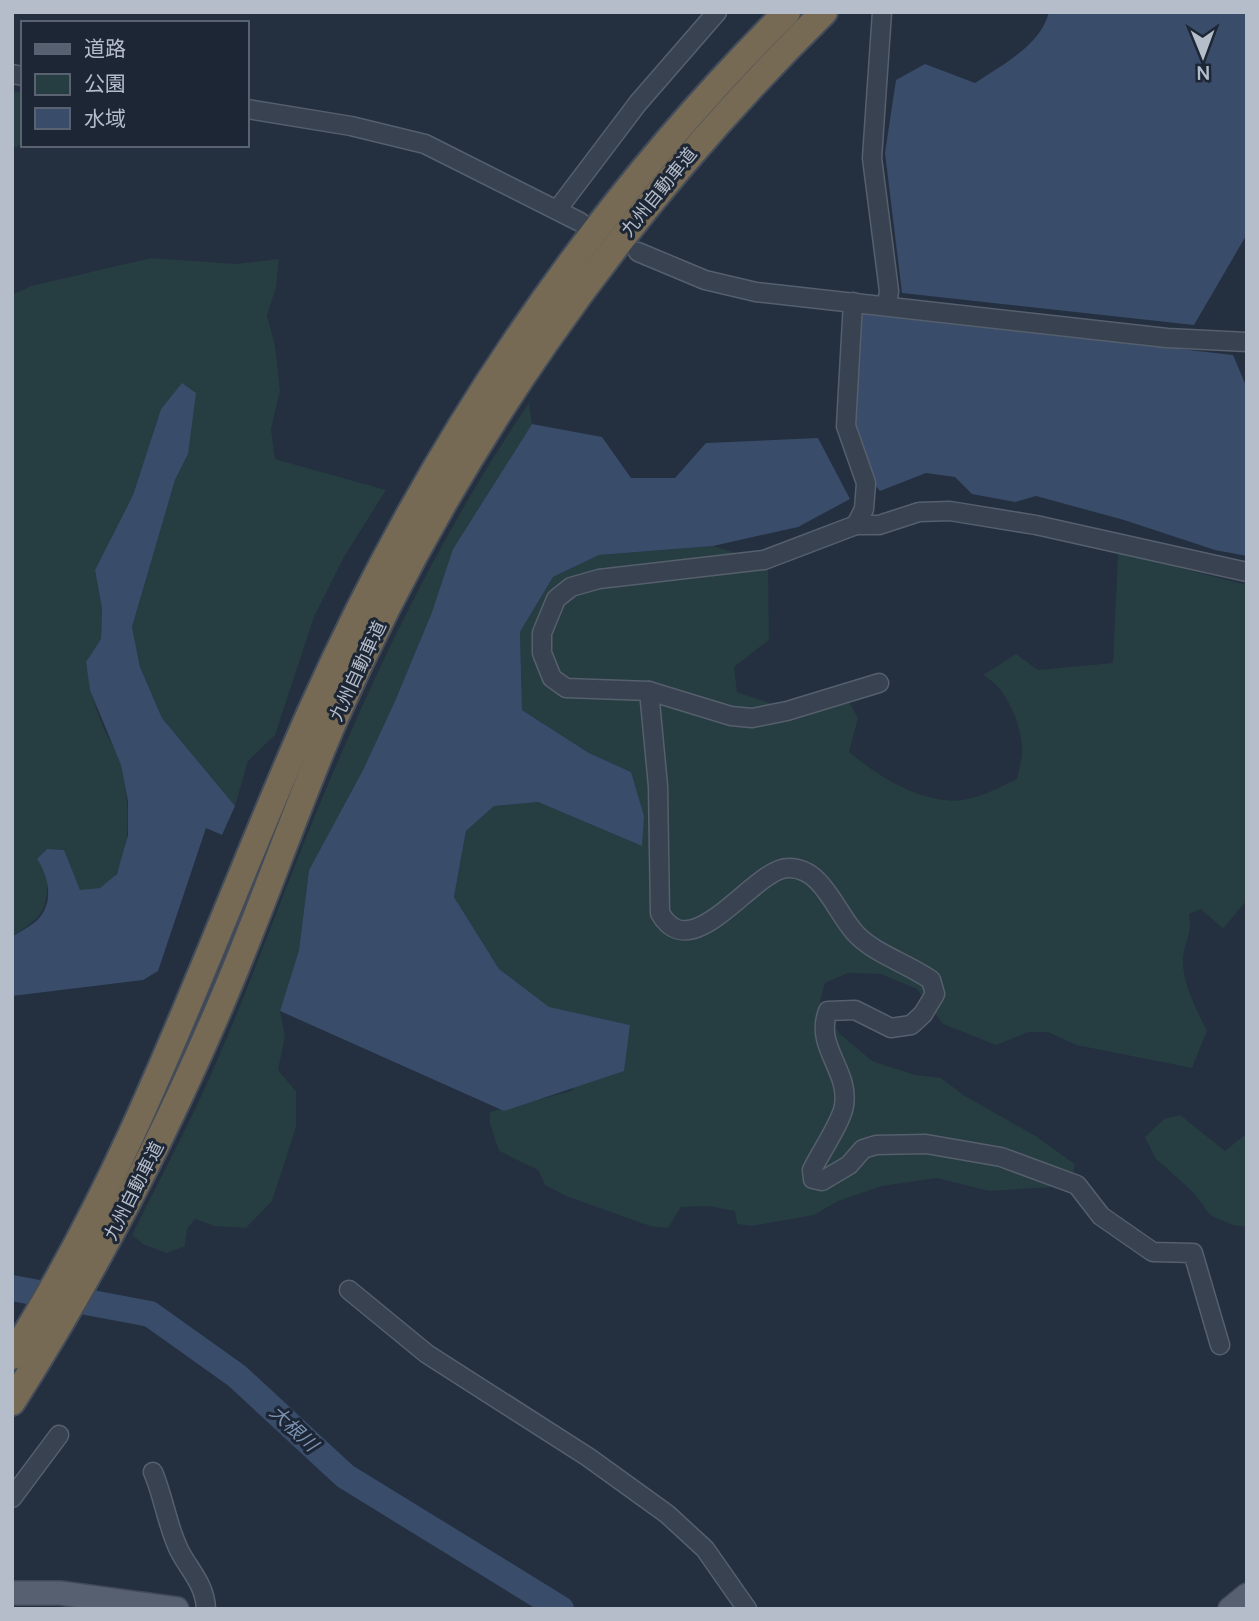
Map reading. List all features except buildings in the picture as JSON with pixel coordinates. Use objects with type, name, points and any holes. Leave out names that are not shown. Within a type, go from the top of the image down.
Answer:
[{"type":"highway","name":"九州自動車道","points":[[19,1345],[117,1169],[184,1020],[316,700],[349,628],[433,469],[507,353],[573,259],[665,144],[787,12]]},
{"type":"highway","name":"九州自動車道","points":[[12,1402],[54,1336],[143,1175],[221,1004],[336,717],[419,547],[463,470],[532,360],[681,161],[767,68],[824,12]]},
{"type":"main road","points":[[12,1593],[60,1594],[177,1609]]},
{"type":"main road","points":[[1230,1609],[1247,1595]]},
{"type":"street","points":[[556,210],[638,103],[717,12]]},
{"type":"street","points":[[882,12],[872,158],[889,291],[887,306]]},
{"type":"street","points":[[248,109],[351,126],[425,144],[580,222]]},
{"type":"street","points":[[638,252],[729,287],[1167,338],[1247,342]]},
{"type":"street","points":[[853,302],[846,426],[866,483],[864,509],[856,525]]},
{"type":"street","points":[[878,683],[787,711],[752,718],[718,713],[649,691],[566,688],[552,678],[542,653],[542,633],[556,599],[571,587],[599,579],[764,560],[856,525],[879,525],[919,512],[950,511],[1036,525],[1247,572]]},
{"type":"street","points":[[649,691],[658,786],[660,913],[666,923],[675,928],[698,928],[718,916],[774,872],[785,867],[801,869],[815,878],[858,936],[931,979],[934,994],[923,1014],[911,1025],[891,1028],[855,1010],[828,1011],[823,1023],[825,1044],[842,1076],[844,1107],[812,1170],[813,1179],[822,1181],[849,1165],[863,1149],[876,1145],[926,1144],[1001,1157],[1077,1185],[1101,1216],[1146,1248],[1153,1252],[1193,1253],[1220,1345]]},
{"type":"street","points":[[349,1290],[427,1354],[588,1457],[667,1514],[705,1549],[747,1609]]},
{"type":"street","points":[[12,1498],[59,1435]]},
{"type":"street","points":[[153,1472],[164,1497],[175,1540],[201,1587],[206,1609]]},
{"type":"green space","points":[[12,91],[21,93],[21,143],[12,147]]},
{"type":"green space","points":[[151,258],[236,264],[279,259],[276,288],[267,315],[275,346],[280,391],[271,429],[275,459],[386,490],[344,557],[314,617],[275,735],[248,761],[235,806],[162,718],[140,667],[132,627],[175,480],[188,454],[182,384],[161,409],[133,495],[95,570],[102,609],[101,640],[86,662],[97,709],[120,762],[125,783],[128,823],[121,864],[113,879],[99,888],[77,889],[47,873],[42,912],[12,937],[12,295],[31,286]]},
{"type":"green space","points":[[529,403],[532,424],[453,549],[432,612],[395,701],[363,770],[309,870],[299,950],[280,1011],[285,1037],[278,1070],[296,1091],[296,1127],[272,1201],[246,1228],[214,1226],[195,1219],[187,1229],[185,1246],[167,1253],[144,1245],[132,1235],[215,1065],[317,810],[356,721],[400,627],[448,535],[500,446]]},
{"type":"green space","points":[[713,546],[768,563],[769,640],[734,667],[737,692],[776,705],[848,700],[858,718],[849,752],[906,789],[932,798],[954,801],[973,798],[1017,779],[1022,750],[1018,726],[1010,705],[998,687],[983,675],[1016,654],[1038,670],[1113,663],[1118,552],[1247,585],[1247,900],[1223,929],[1201,909],[1189,914],[1190,930],[1183,957],[1184,972],[1207,1031],[1192,1068],[1076,1045],[1048,1032],[1029,1032],[996,1045],[943,1024],[917,989],[881,974],[848,973],[825,983],[820,1001],[839,1033],[872,1061],[915,1075],[941,1078],[965,1096],[1034,1135],[1075,1164],[1070,1186],[989,1191],[937,1178],[882,1186],[838,1201],[814,1215],[752,1226],[737,1224],[735,1211],[708,1206],[681,1207],[668,1228],[650,1226],[566,1196],[545,1185],[538,1170],[499,1151],[490,1124],[490,1112],[571,1091],[630,1025],[549,1008],[499,969],[454,897],[466,831],[494,806],[538,802],[642,846],[631,772],[589,753],[522,710],[520,632],[553,577],[599,555]]},
{"type":"green space","points":[[1180,1115],[1225,1151],[1247,1133],[1247,1227],[1232,1225],[1210,1215],[1193,1192],[1155,1158],[1145,1137],[1164,1119]]},
{"type":"water","points":[[1049,12],[1247,12],[1247,234],[1194,325],[902,293],[885,153],[896,80],[925,64],[975,83],[1029,44],[1045,24]]},
{"type":"water","points":[[860,313],[1233,355],[1247,388],[1247,556],[1215,550],[1124,520],[1036,496],[1015,502],[972,494],[955,477],[926,473],[880,491],[873,483],[852,423]]},
{"type":"water","points":[[182,383],[196,393],[188,454],[175,480],[132,627],[140,667],[162,718],[235,806],[222,835],[206,828],[158,971],[143,980],[12,996],[12,937],[37,920],[47,903],[48,888],[37,859],[47,849],[64,850],[80,890],[100,888],[117,874],[128,835],[128,801],[121,765],[90,690],[86,662],[101,639],[102,609],[95,570],[133,495],[161,409]]},
{"type":"water","points":[[532,424],[602,437],[631,478],[675,478],[706,443],[818,438],[850,499],[798,527],[713,546],[599,555],[553,577],[520,632],[522,710],[589,753],[631,772],[644,816],[642,846],[538,802],[494,806],[466,831],[454,897],[499,969],[549,1007],[630,1025],[624,1071],[504,1111],[280,1011],[299,950],[309,870],[363,770],[395,701],[432,612],[453,549]]},
{"type":"waterway","name":"大根川","points":[[12,1288],[150,1314],[237,1376],[345,1476],[561,1609]]}]
